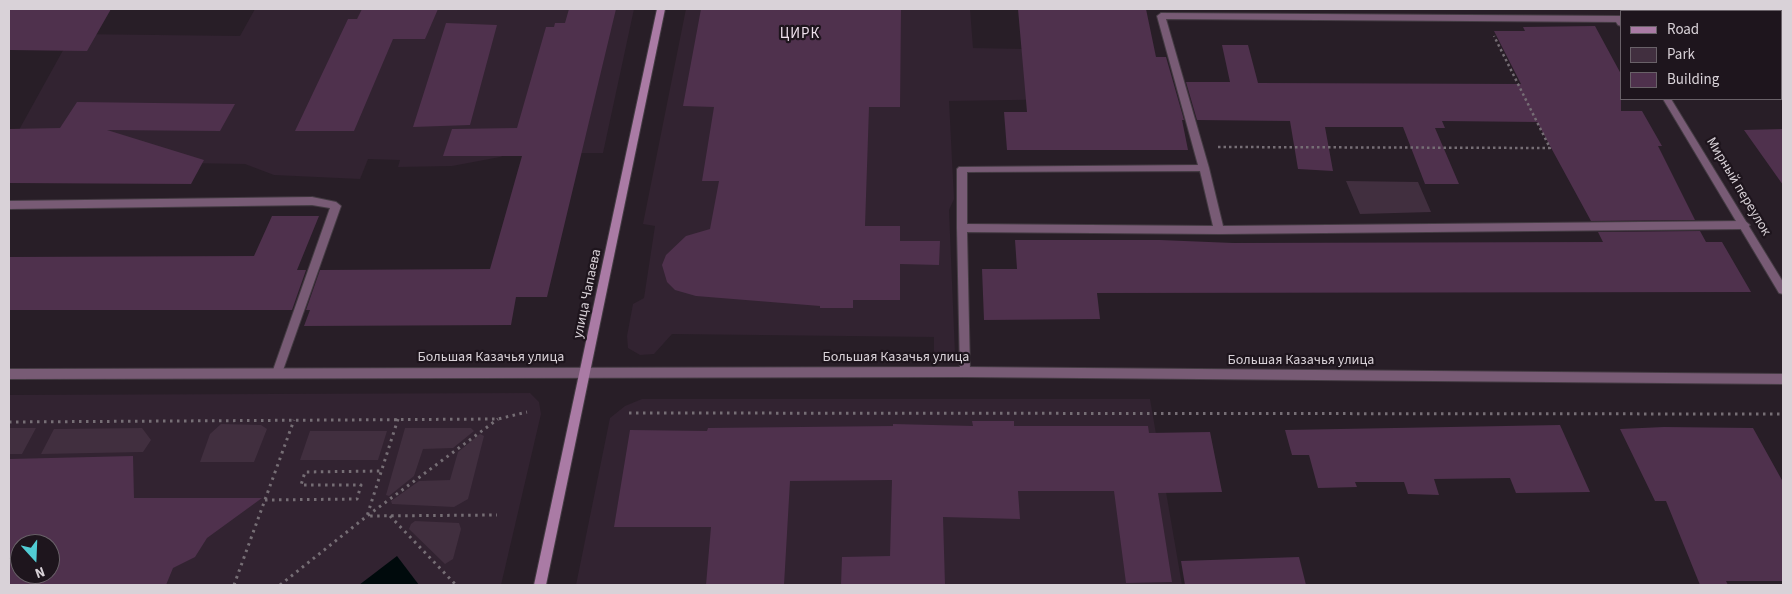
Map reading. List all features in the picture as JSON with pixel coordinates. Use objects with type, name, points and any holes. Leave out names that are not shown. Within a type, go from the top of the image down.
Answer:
[{"type":"street","name":"улица Чапаева","points":[[540,585],[661,9]]},
{"type":"street","points":[[1219,230],[1204,168],[1161,16],[1620,20]]},
{"type":"street","name":"Мирный переулок","points":[[1669,100],[1783,290]]},
{"type":"street","points":[[965,372],[962,169],[1204,168]]},
{"type":"street","points":[[9,205],[312,201],[336,206],[277,373]]},
{"type":"street","points":[[962,228],[1219,230],[1745,225]]},
{"type":"street","name":"Большая Казачья улица","points":[[9,374],[586,371],[965,372],[1783,379]]},
{"type":"path","points":[[1198,146],[1550,148],[1485,18]]},
{"type":"path","points":[[9,422],[498,419],[527,412]]},
{"type":"path","points":[[628,413],[1783,414]]},
{"type":"path","points":[[367,516],[398,419]]},
{"type":"path","points":[[280,585],[367,516],[498,419]]},
{"type":"path","points":[[234,585],[294,420]]},
{"type":"path","points":[[265,500],[357,499],[361,485],[301,485],[305,472],[381,471]]},
{"type":"path","points":[[367,516],[497,515]]},
{"type":"path","points":[[390,516],[456,585]]},
{"type":"shaded area","points":[[255,9],[634,9],[603,153],[510,153],[500,157],[452,166],[398,167],[400,160],[368,159],[360,179],[274,175],[245,164],[9,160],[9,148],[72,34],[240,36]]},
{"type":"shaded area","points":[[686,9],[970,9],[973,48],[1129,51],[1138,98],[949,101],[954,199],[949,210],[955,354],[934,354],[934,337],[672,334],[654,354],[640,355],[628,348],[627,336],[633,304],[644,298],[655,226],[643,224]]},
{"type":"shaded area","points":[[530,393],[539,402],[541,414],[501,585],[9,585],[9,395]]},
{"type":"shaded area","points":[[642,399],[1150,399],[1182,585],[576,585],[610,418],[625,406]]},
{"type":"shaded area","points":[[397,556],[419,585],[359,585]]},
{"type":"green space","points":[[1346,181],[1418,182],[1431,212],[1360,214]]},
{"type":"green space","points":[[221,424],[261,425],[267,429],[254,462],[200,462],[210,434]]},
{"type":"green space","points":[[9,428],[36,428],[22,454],[9,454]]},
{"type":"green space","points":[[142,428],[151,440],[143,452],[41,454],[54,429]]},
{"type":"green space","points":[[405,428],[471,428],[474,431],[453,448],[423,449],[414,476],[389,496],[386,495]]},
{"type":"green space","points":[[310,431],[387,431],[378,460],[300,460]]},
{"type":"green space","points":[[480,434],[484,436],[468,499],[454,507],[392,504],[391,501],[419,481],[450,480],[458,452]]},
{"type":"green space","points":[[415,521],[459,523],[461,529],[453,559],[445,564],[409,529]]},
{"type":"building","points":[[9,9],[111,9],[87,51],[9,50]]},
{"type":"building","points":[[362,9],[438,9],[425,39],[393,39],[354,131],[295,131],[348,19],[357,19]]},
{"type":"building","points":[[569,9],[616,9],[547,297],[516,297],[511,325],[304,326],[310,310],[306,310],[320,270],[490,269],[522,156],[443,156],[452,129],[517,128],[546,27],[554,27],[555,23],[565,23]]},
{"type":"building","points":[[701,9],[901,9],[900,107],[869,107],[865,226],[900,226],[900,241],[940,241],[939,265],[900,264],[900,300],[853,300],[853,308],[820,308],[820,306],[696,296],[675,290],[667,282],[662,265],[666,255],[686,236],[710,229],[719,181],[702,181],[714,107],[683,106]]},
{"type":"building","points":[[1018,9],[1146,9],[1156,57],[1166,57],[1184,120],[1182,120],[1188,150],[1007,150],[1004,112],[1027,112]]},
{"type":"building","points":[[446,23],[497,25],[470,125],[413,127]]},
{"type":"building","points":[[1595,26],[1620,72],[1621,111],[1642,111],[1662,146],[1658,146],[1695,220],[1591,221],[1537,122],[1442,121],[1445,128],[1435,128],[1459,184],[1425,184],[1403,127],[1325,127],[1333,171],[1298,169],[1290,121],[1197,120],[1186,82],[1230,82],[1222,45],[1248,45],[1258,83],[1521,84],[1494,31],[1525,31],[1523,27]]},
{"type":"building","points":[[77,102],[235,104],[220,131],[107,130],[204,160],[191,184],[9,183],[9,129],[60,128]]},
{"type":"building","points":[[1783,129],[1783,185],[1744,130]]},
{"type":"building","points":[[272,216],[319,216],[297,270],[306,270],[292,310],[9,310],[9,257],[254,256]]},
{"type":"building","points":[[1700,231],[1706,242],[1722,242],[1751,292],[1097,293],[1100,319],[984,320],[982,269],[1017,269],[1015,240],[1160,240],[1233,243],[1603,242],[1598,232]]},
{"type":"building","points":[[972,421],[1014,421],[1014,426],[1148,426],[1149,433],[1210,432],[1222,492],[1158,493],[1172,582],[1126,583],[1114,491],[1018,491],[1020,519],[943,517],[945,585],[841,585],[842,557],[890,556],[892,480],[790,481],[784,585],[706,585],[711,527],[614,527],[630,430],[707,431],[708,428],[893,426],[893,424],[973,426]]},
{"type":"building","points":[[1560,425],[1590,492],[1516,493],[1510,478],[1434,479],[1439,495],[1408,494],[1404,482],[1355,482],[1357,487],[1318,488],[1309,455],[1292,455],[1285,430]]},
{"type":"building","points":[[1664,427],[1753,428],[1783,482],[1783,581],[1726,581],[1728,585],[1700,585],[1666,501],[1655,501],[1620,429]]},
{"type":"building","points":[[133,456],[134,498],[262,498],[207,538],[195,557],[173,568],[166,585],[9,585],[9,459]]},
{"type":"building","points":[[1299,557],[1306,585],[1185,585],[1181,561]]},
{"type":"district","name":"ЦИРК","points":[[800,35]]}]
